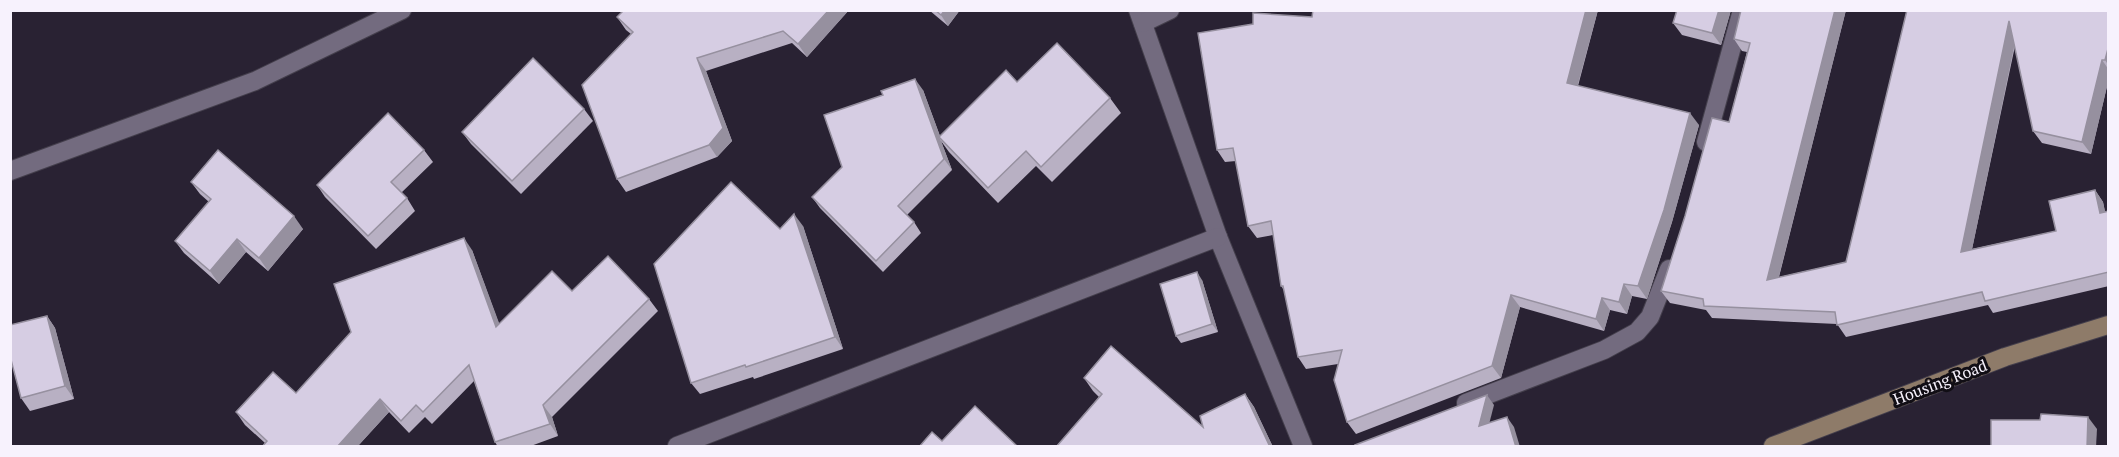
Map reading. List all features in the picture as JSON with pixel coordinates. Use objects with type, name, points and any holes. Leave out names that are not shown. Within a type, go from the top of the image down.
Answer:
[{"type":"street","points":[[10,171],[255,81],[402,10]]},
{"type":"street","points":[[1170,10],[1141,17],[1218,237],[1303,447]]},
{"type":"street","points":[[1702,157],[1742,10]]},
{"type":"street","points":[[677,447],[1218,237]]},
{"type":"street","points":[[1452,409],[1604,350],[1637,332],[1655,308],[1673,257]]},
{"type":"street","name":"Housing Road","points":[[1773,447],[2005,357],[2109,325]]},
{"type":"building","points":[[624,10],[829,10],[798,44],[783,31],[697,58],[723,128],[709,145],[617,179],[582,85],[633,32],[617,17]]},
{"type":"building","points":[[935,10],[945,10],[941,15]]},
{"type":"building","points":[[1313,10],[1586,10],[1567,83],[1690,113],[1664,210],[1638,286],[1624,284],[1619,302],[1602,298],[1596,319],[1511,295],[1492,366],[1347,422],[1334,380],[1342,350],[1298,357],[1283,286],[1281,286],[1271,221],[1248,226],[1233,148],[1217,150],[1198,33],[1253,24],[1253,13],[1312,17]]},
{"type":"building","points":[[1677,10],[1719,10],[1712,33],[1673,23]]},
{"type":"building","points":[[1741,10],[1835,10],[1767,280],[1846,262],[1907,10],[2109,10],[2109,45],[2105,60],[2102,60],[2082,142],[2033,131],[2009,21],[1961,252],[2056,231],[2049,201],[2095,190],[2100,213],[2109,211],[2109,272],[1985,301],[1982,292],[1837,325],[1835,312],[1704,306],[1703,299],[1661,291],[1685,216],[1712,118],[1729,122],[1750,43],[1734,39]]},
{"type":"building","points":[[1057,43],[1110,98],[1041,167],[1026,151],[988,188],[939,137],[1006,70],[1017,82]]},
{"type":"building","points":[[533,58],[584,109],[512,181],[462,132]]},
{"type":"building","points":[[915,79],[944,159],[898,206],[914,222],[876,261],[812,197],[842,167],[824,115],[883,95],[881,91]]},
{"type":"building","points":[[388,113],[424,150],[391,182],[407,198],[368,236],[317,185]]},
{"type":"building","points":[[218,150],[294,216],[259,258],[237,239],[210,271],[175,241],[211,199],[191,182]]},
{"type":"building","points":[[731,182],[780,229],[794,214],[835,337],[691,383],[654,264]]},
{"type":"building","points":[[464,238],[496,327],[552,271],[572,291],[608,256],[649,299],[543,405],[550,424],[495,442],[469,365],[423,412],[416,405],[401,421],[380,399],[337,447],[262,447],[267,441],[236,412],[273,372],[296,393],[351,332],[334,284]]},
{"type":"building","points":[[1197,272],[1212,324],[1176,336],[1160,284]]},
{"type":"building","points":[[47,316],[65,386],[21,398],[10,356],[10,325]]},
{"type":"building","points":[[1111,346],[1203,427],[1200,416],[1245,394],[1270,447],[1056,447],[1102,394],[1084,378]]},
{"type":"building","points":[[1487,395],[1479,426],[1507,417],[1516,447],[1356,447],[1355,445]]},
{"type":"building","points":[[975,406],[1018,447],[919,447],[932,432],[942,441]]},
{"type":"building","points":[[2041,414],[2088,417],[2087,447],[1991,447],[1991,420],[2040,420]]}]
